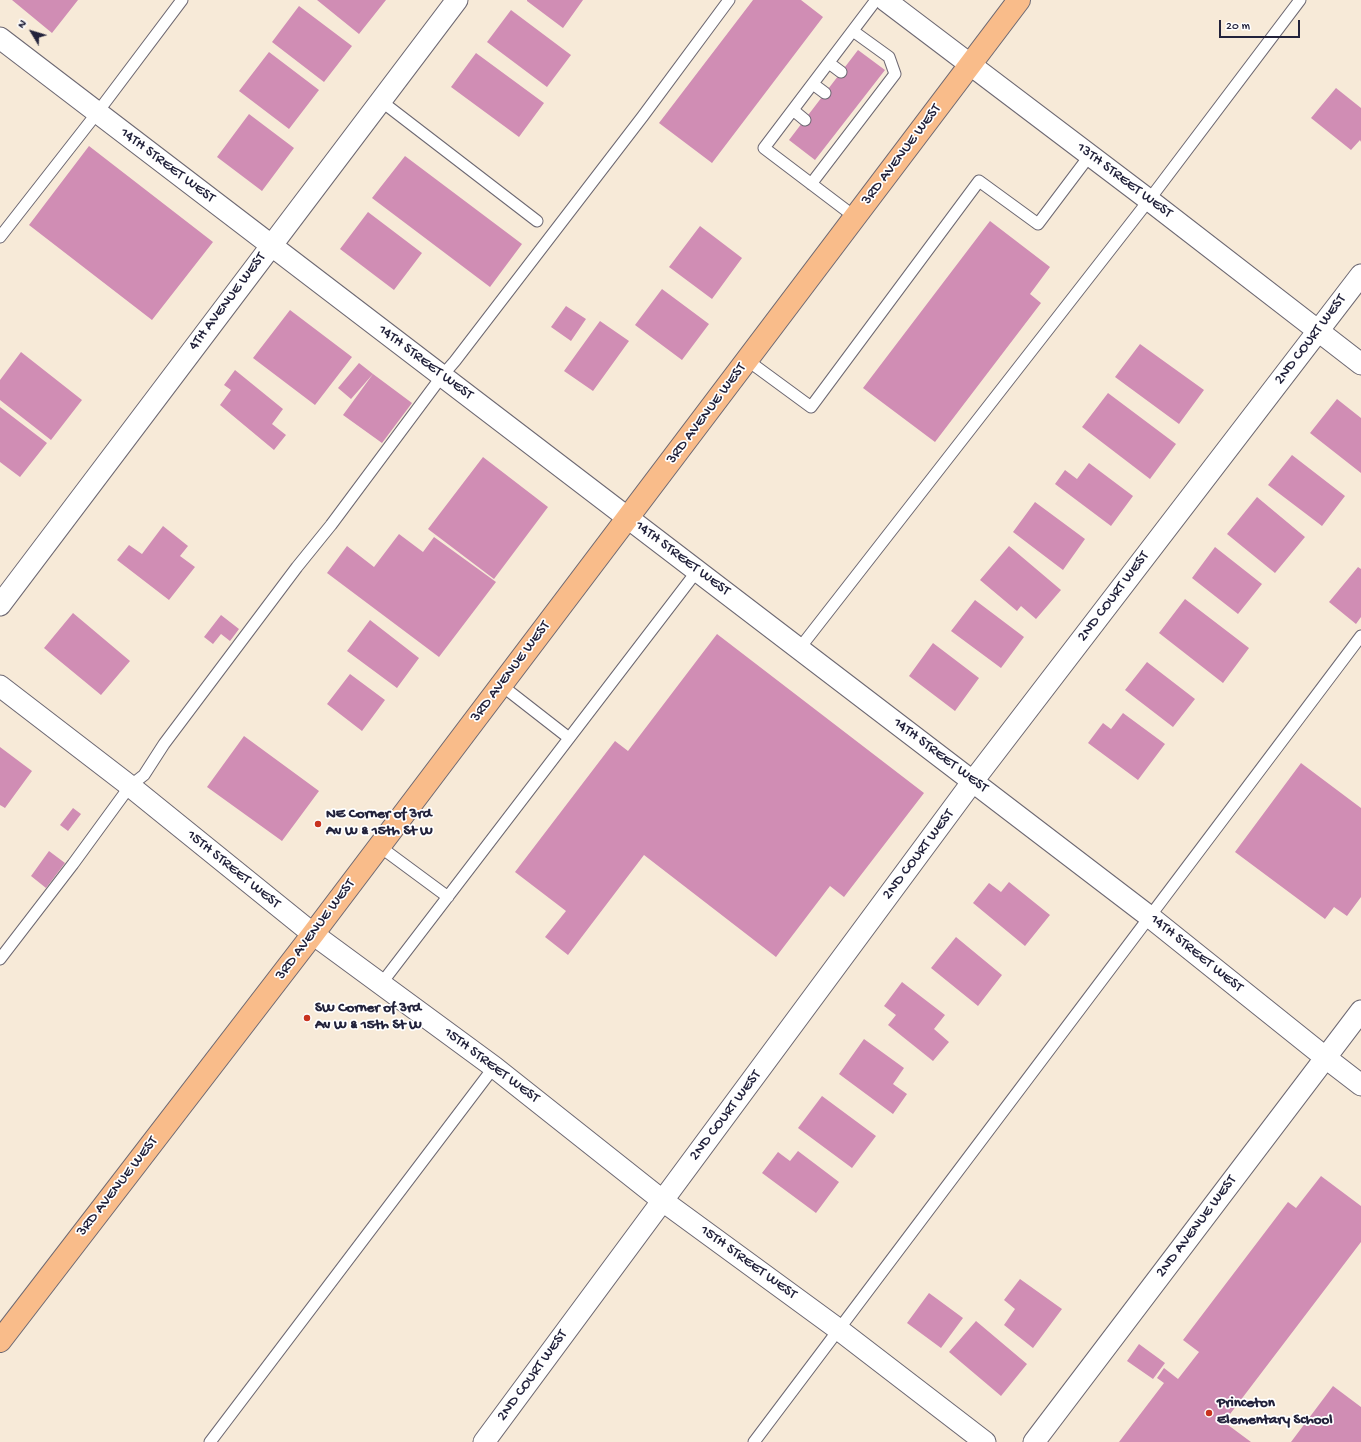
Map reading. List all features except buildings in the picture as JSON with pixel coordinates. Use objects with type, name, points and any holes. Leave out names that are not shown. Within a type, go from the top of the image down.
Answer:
[{"type":"main road","name":"3RD AVENUE WEST","points":[[0,1341],[313,934],[1019,0]]},
{"type":"street","name":"4TH AVENUE WEST","points":[[0,605],[457,0]]},
{"type":"street","name":"13TH STREET WEST","points":[[885,0],[1149,200],[1361,364]]},
{"type":"street","name":"14TH STREET WEST","points":[[0,38],[1150,917],[1326,1058],[1361,1084]]},
{"type":"street","name":"2ND COURT WEST","points":[[484,1442],[973,782],[1361,275]]},
{"type":"street","name":"15TH STREET WEST","points":[[0,686],[130,786],[313,934],[494,1067],[663,1201],[838,1329],[985,1442]]},
{"type":"street","name":"2ND AVENUE WEST","points":[[1034,1442],[1361,1011]]},
{"type":"lane","points":[[0,237],[97,113],[182,0]]},
{"type":"lane","points":[[0,959],[73,864],[130,786],[144,775],[164,744],[297,567],[332,525],[442,376],[633,129],[729,0]]},
{"type":"lane","points":[[855,217],[764,148],[876,0]]},
{"type":"lane","points":[[800,649],[1149,200],[1300,0]]},
{"type":"lane","points":[[811,184],[835,143],[872,95],[895,74],[889,57],[853,31]]},
{"type":"lane","points":[[829,62],[841,72]]},
{"type":"lane","points":[[813,84],[825,93]]},
{"type":"lane","points":[[381,101],[537,221]]},
{"type":"lane","points":[[793,110],[805,120]]},
{"type":"lane","points":[[747,360],[811,407],[979,181],[1038,224],[1090,155]]},
{"type":"lane","points":[[381,984],[697,571]]},
{"type":"lane","points":[[754,1442],[1361,636]]},
{"type":"lane","points":[[501,685],[569,738]]},
{"type":"lane","points":[[379,846],[448,898]]},
{"type":"lane","points":[[210,1442],[494,1067]]},
{"type":"place","name":"NE Corner of 3rd Av W & 15th St W","points":[[318,824]]},
{"type":"place","name":"SW Corner of 3rd Av W & 15th St W","points":[[307,1018]]},
{"type":"place","name":"Princeton Elementary School","points":[[1209,1413]]}]
